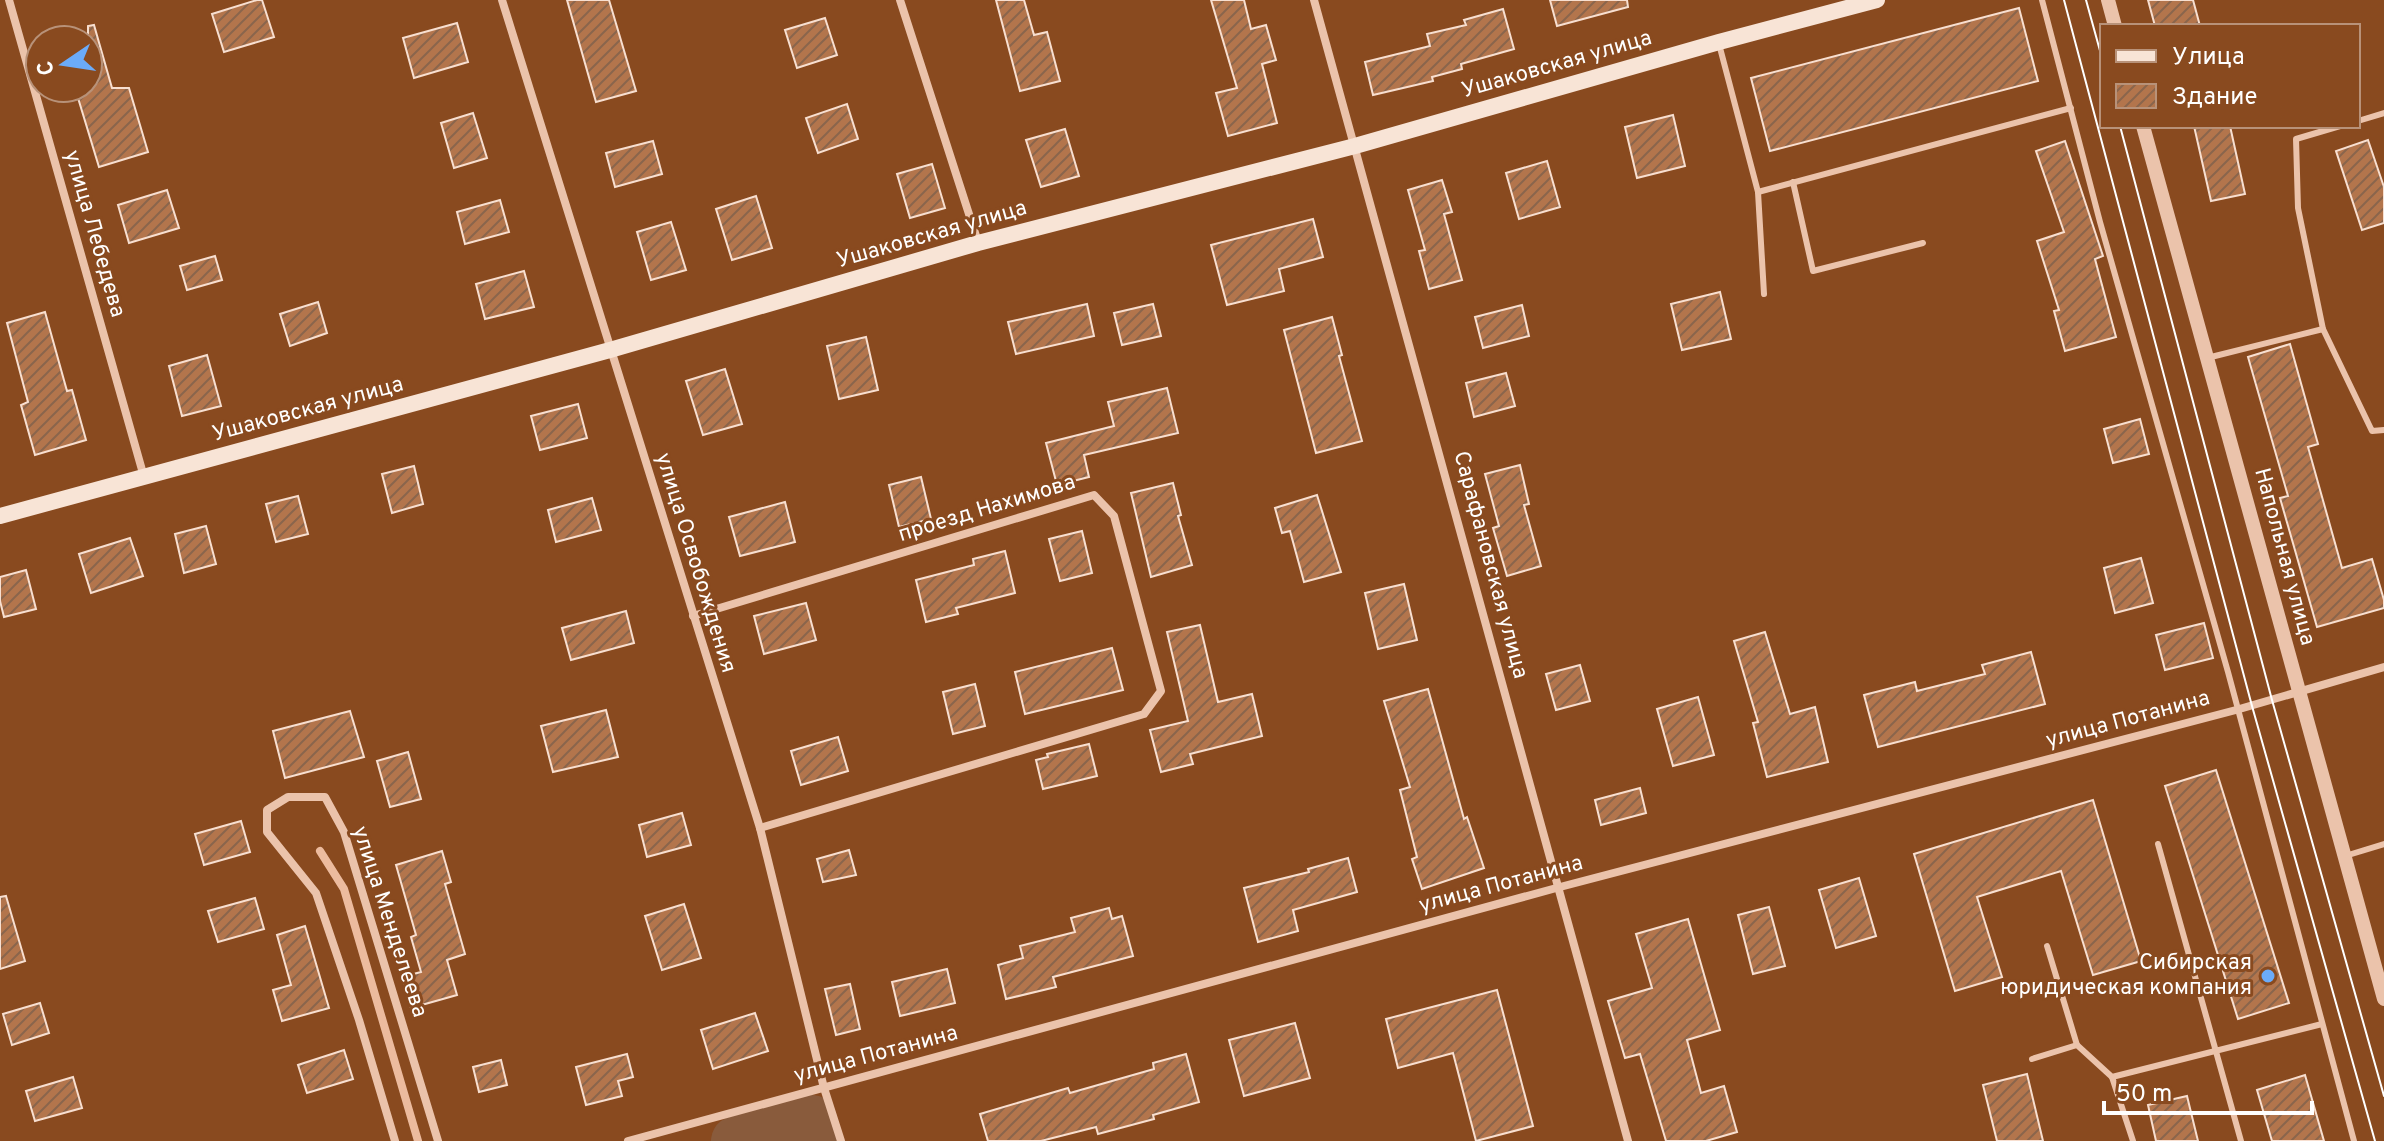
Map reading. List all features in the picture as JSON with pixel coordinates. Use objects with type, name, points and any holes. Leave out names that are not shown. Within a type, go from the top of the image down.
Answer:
[{"type":"main road","name":"Ушаковская улица","points":[[0,516],[610,350],[978,243],[1355,146],[1877,0]]},
{"type":"street","name":"улица Лебедева","points":[[9,0],[144,478]]},
{"type":"street","name":"улица Освобождения","points":[[502,0],[760,828],[824,1088],[841,1141]]},
{"type":"street","points":[[900,0],[978,243]]},
{"type":"street","name":"Сарафановская улица","points":[[1314,0],[1628,1141]]},
{"type":"street","points":[[2108,0],[2114,24]]},
{"type":"street","name":"Напольная улица","points":[[2144,128],[2384,999]]},
{"type":"street","name":"проезд Нахимова","points":[[693,616],[1094,495],[1114,516],[1161,691],[1144,714],[760,828]]},
{"type":"street","name":"улица Потанина","points":[[628,1141],[1560,887],[2236,710],[2384,667]]},
{"type":"street","name":"улица Менделеева","points":[[395,1141],[359,1020],[316,893],[267,832],[267,810],[288,797],[325,797],[344,832],[438,1141]]},
{"type":"lane","points":[[2042,0],[2354,1141]]},
{"type":"lane","points":[[1719,42],[1758,192],[1764,294]]},
{"type":"lane","points":[[1758,192],[2071,108]]},
{"type":"lane","points":[[2360,120],[2384,113]]},
{"type":"lane","points":[[2333,128],[2296,139],[2298,208],[2323,329],[2372,431],[2384,430]]},
{"type":"lane","points":[[1793,182],[1813,271],[1923,243]]},
{"type":"lane","points":[[2207,358],[2323,329]]},
{"type":"lane","points":[[2158,844],[2241,1141]]},
{"type":"lane","points":[[2345,856],[2384,844]]},
{"type":"lane","points":[[2047,946],[2077,1045],[2112,1077],[2133,1141]]},
{"type":"lane","points":[[2112,1077],[2322,1024]]},
{"type":"lane","points":[[2032,1059],[2077,1045]]},
{"type":"building","points":[[262,0],[274,37],[224,52],[212,14]]},
{"type":"building","points":[[567,0],[609,0],[636,91],[596,102]]},
{"type":"building","points":[[996,0],[1024,0],[1034,35],[1047,32],[1060,81],[1020,91]]},
{"type":"building","points":[[1211,0],[1244,0],[1251,29],[1266,25],[1276,60],[1262,64],[1277,123],[1228,136],[1216,93],[1237,88]]},
{"type":"building","points":[[1550,0],[1627,0],[1628,7],[1557,26]]},
{"type":"building","points":[[2148,0],[2193,0],[2199,24],[2154,24]]},
{"type":"building","points":[[2019,8],[2038,81],[1770,151],[1751,78]]},
{"type":"building","points":[[1503,9],[1514,49],[1461,64],[1462,69],[1432,77],[1433,81],[1373,95],[1365,62],[1430,46],[1427,34],[1466,25],[1464,20]]},
{"type":"building","points":[[825,18],[837,55],[797,68],[785,30]]},
{"type":"building","points":[[457,23],[468,62],[414,78],[403,38]]},
{"type":"building","points":[[104,60],[112,88],[129,88],[148,152],[99,167],[80,104],[104,104]]},
{"type":"building","points":[[847,104],[858,139],[818,153],[806,118]]},
{"type":"building","points":[[473,113],[487,158],[454,168],[441,123]]},
{"type":"building","points":[[1673,115],[1685,166],[1637,178],[1625,127]]},
{"type":"building","points":[[2194,128],[2230,128],[2245,194],[2211,201]]},
{"type":"building","points":[[1065,129],[1079,176],[1041,187],[1026,140]]},
{"type":"building","points":[[2368,140],[2384,187],[2384,223],[2362,230],[2336,151]]},
{"type":"building","points":[[653,141],[662,174],[615,187],[606,153]]},
{"type":"building","points":[[2065,141],[2103,256],[2095,259],[2116,337],[2065,351],[2054,311],[2059,310],[2037,241],[2064,232],[2036,151]]},
{"type":"building","points":[[1547,161],[1560,207],[1519,219],[1506,173]]},
{"type":"building","points":[[932,164],[945,208],[910,218],[897,174]]},
{"type":"building","points":[[1442,180],[1452,212],[1444,214],[1462,280],[1429,289],[1419,251],[1425,250],[1408,190]]},
{"type":"building","points":[[167,190],[179,228],[129,243],[118,205]]},
{"type":"building","points":[[756,196],[772,248],[732,260],[716,209]]},
{"type":"building","points":[[500,200],[509,232],[465,244],[457,212]]},
{"type":"building","points":[[1313,219],[1323,257],[1279,269],[1284,291],[1227,305],[1211,245]]},
{"type":"building","points":[[671,222],[686,270],[651,280],[637,232]]},
{"type":"building","points":[[215,256],[222,280],[187,290],[180,266]]},
{"type":"building","points":[[524,271],[534,307],[485,319],[476,284]]},
{"type":"building","points":[[1720,292],[1731,339],[1682,350],[1671,304]]},
{"type":"building","points":[[318,302],[327,333],[290,346],[280,314]]},
{"type":"building","points":[[1087,304],[1094,336],[1016,354],[1008,322]]},
{"type":"building","points":[[1153,304],[1161,336],[1122,345],[1114,313]]},
{"type":"building","points":[[1522,305],[1529,336],[1483,348],[1475,317]]},
{"type":"building","points":[[45,312],[67,391],[72,390],[86,440],[35,455],[21,405],[28,402],[7,323]]},
{"type":"building","points":[[1332,317],[1362,441],[1316,453],[1284,330]]},
{"type":"building","points":[[866,337],[878,390],[839,399],[827,346]]},
{"type":"building","points":[[2290,344],[2318,444],[2308,447],[2342,568],[2372,559],[2384,600],[2384,608],[2317,627],[2280,498],[2288,496],[2248,357]]},
{"type":"building","points":[[207,355],[221,406],[182,416],[169,366]]},
{"type":"building","points":[[725,369],[742,424],[703,435],[686,381]]},
{"type":"building","points":[[1506,373],[1515,406],[1474,417],[1466,383]]},
{"type":"building","points":[[1167,388],[1178,433],[1084,455],[1089,477],[1057,485],[1046,443],[1114,426],[1108,402]]},
{"type":"building","points":[[578,404],[587,438],[540,450],[531,416]]},
{"type":"building","points":[[2140,419],[2149,454],[2113,463],[2104,429]]},
{"type":"building","points":[[1520,465],[1529,504],[1524,505],[1541,566],[1507,576],[1493,528],[1499,526],[1485,474]]},
{"type":"building","points":[[414,466],[423,504],[392,513],[382,474]]},
{"type":"building","points":[[921,477],[931,519],[899,527],[889,485]]},
{"type":"building","points":[[1173,483],[1181,515],[1178,516],[1192,565],[1151,577],[1131,493]]},
{"type":"building","points":[[1317,495],[1341,572],[1304,582],[1290,531],[1282,533],[1275,508]]},
{"type":"building","points":[[298,496],[308,534],[276,542],[266,504]]},
{"type":"building","points":[[592,498],[601,530],[556,542],[548,510]]},
{"type":"building","points":[[785,502],[795,542],[740,556],[729,517]]},
{"type":"building","points":[[206,526],[216,564],[184,573],[175,534]]},
{"type":"building","points":[[1082,531],[1092,573],[1060,581],[1049,539]]},
{"type":"building","points":[[130,538],[143,576],[91,593],[79,554]]},
{"type":"building","points":[[1005,551],[1015,593],[956,608],[958,614],[926,622],[916,580],[974,565],[973,559]]},
{"type":"building","points":[[2141,558],[2153,603],[2115,613],[2104,568]]},
{"type":"building","points":[[26,570],[36,609],[4,617],[0,577]]},
{"type":"building","points":[[1404,584],[1417,640],[1378,649],[1365,593]]},
{"type":"building","points":[[806,603],[816,640],[764,654],[754,616]]},
{"type":"building","points":[[626,611],[634,643],[571,660],[562,628]]},
{"type":"building","points":[[2204,623],[2213,658],[2165,670],[2156,635]]},
{"type":"building","points":[[1200,625],[1218,702],[1252,694],[1262,736],[1190,754],[1193,764],[1161,772],[1150,730],[1188,721],[1167,632]]},
{"type":"building","points":[[1765,632],[1790,714],[1815,707],[1828,762],[1767,777],[1753,723],[1758,722],[1734,641]]},
{"type":"building","points":[[1112,648],[1123,690],[1025,714],[1015,672]]},
{"type":"building","points":[[2031,652],[2045,704],[1878,747],[1864,695],[1915,682],[1917,691],[1985,674],[1982,665]]},
{"type":"building","points":[[1580,665],[1590,701],[1556,710],[1546,674]]},
{"type":"building","points":[[975,684],[985,726],[953,734],[943,692]]},
{"type":"building","points":[[1428,689],[1464,819],[1467,817],[1484,868],[1422,889],[1412,859],[1417,857],[1400,790],[1410,787],[1384,701]]},
{"type":"building","points":[[1698,697],[1714,755],[1673,766],[1657,709]]},
{"type":"building","points":[[606,710],[618,757],[553,772],[541,726]]},
{"type":"building","points":[[350,711],[364,757],[285,778],[273,731]]},
{"type":"building","points":[[838,737],[848,771],[801,785],[791,751]]},
{"type":"building","points":[[1089,744],[1097,776],[1043,789],[1036,760],[1048,757],[1047,754]]},
{"type":"building","points":[[408,752],[421,799],[390,807],[377,761]]},
{"type":"building","points":[[2216,770],[2289,1003],[2238,1019],[2165,786]]},
{"type":"building","points":[[1640,788],[1646,813],[1601,825],[1595,800]]},
{"type":"building","points":[[2093,800],[2141,961],[2093,975],[2061,871],[1977,897],[2002,977],[1955,991],[1914,854]]},
{"type":"building","points":[[682,813],[691,845],[647,857],[639,825]]},
{"type":"building","points":[[241,821],[250,852],[204,865],[195,834]]},
{"type":"building","points":[[849,850],[856,875],[823,882],[817,859]]},
{"type":"building","points":[[442,851],[451,882],[445,884],[465,954],[447,960],[457,995],[411,1008],[402,977],[421,972],[411,937],[416,935],[396,865]]},
{"type":"building","points":[[1348,858],[1357,892],[1293,910],[1298,931],[1258,942],[1244,888],[1309,872],[1308,869]]},
{"type":"building","points":[[1859,878],[1876,936],[1836,948],[1819,890]]},
{"type":"building","points":[[6,896],[25,961],[0,969],[0,897]]},
{"type":"building","points":[[255,898],[264,929],[218,942],[208,911]]},
{"type":"building","points":[[684,904],[701,958],[662,970],[645,916]]},
{"type":"building","points":[[1769,907],[1785,966],[1753,974],[1738,915]]},
{"type":"building","points":[[1109,908],[1112,919],[1122,916],[1133,956],[1053,977],[1056,987],[1006,999],[998,965],[1023,958],[1020,946],[1075,932],[1071,918]]},
{"type":"building","points":[[1688,919],[1720,1030],[1687,1040],[1701,1093],[1724,1086],[1737,1132],[1706,1141],[1666,1141],[1640,1054],[1625,1058],[1608,1001],[1652,988],[1636,934]]},
{"type":"building","points":[[305,926],[329,1008],[282,1021],[273,990],[291,985],[277,935]]},
{"type":"building","points":[[947,969],[955,1003],[900,1016],[892,982]]},
{"type":"building","points":[[850,984],[860,1029],[836,1035],[825,989]]},
{"type":"building","points":[[1497,990],[1533,1126],[1476,1141],[1453,1053],[1398,1068],[1386,1019]]},
{"type":"building","points":[[40,1003],[49,1033],[12,1045],[3,1014]]},
{"type":"building","points":[[755,1013],[768,1051],[713,1069],[701,1030]]},
{"type":"building","points":[[1295,1023],[1310,1078],[1244,1096],[1229,1040]]},
{"type":"building","points":[[344,1050],[353,1079],[307,1093],[298,1065]]},
{"type":"building","points":[[627,1054],[633,1077],[618,1081],[622,1096],[586,1105],[576,1067]]},
{"type":"building","points":[[1186,1054],[1199,1102],[1153,1115],[1154,1119],[1098,1134],[1096,1127],[1041,1141],[988,1141],[980,1114],[1068,1088],[1070,1093],[1154,1069],[1153,1063]]},
{"type":"building","points":[[501,1060],[507,1085],[479,1092],[473,1067]]},
{"type":"building","points":[[2027,1074],[2043,1141],[1997,1141],[1983,1085]]},
{"type":"building","points":[[2305,1075],[2324,1141],[2272,1141],[2257,1090]]},
{"type":"building","points":[[73,1077],[82,1108],[35,1121],[26,1091]]},
{"type":"building","points":[[2187,1096],[2198,1141],[2156,1141],[2148,1105]]},
{"type":"waterway","points":[[320,851],[344,889],[418,1141]]},
{"type":"waterway","points":[[736,1141],[812,1120],[818,1141]]},
{"type":"tram line","points":[[2064,0],[2252,706],[2375,1141]]},
{"type":"tram line","points":[[2086,0],[2100,51]]},
{"type":"tram line","points":[[2121,128],[2272,700],[2384,1096]]},
{"type":"place","name":"Сибирская юридическая компания","points":[[2268,976]]}]
